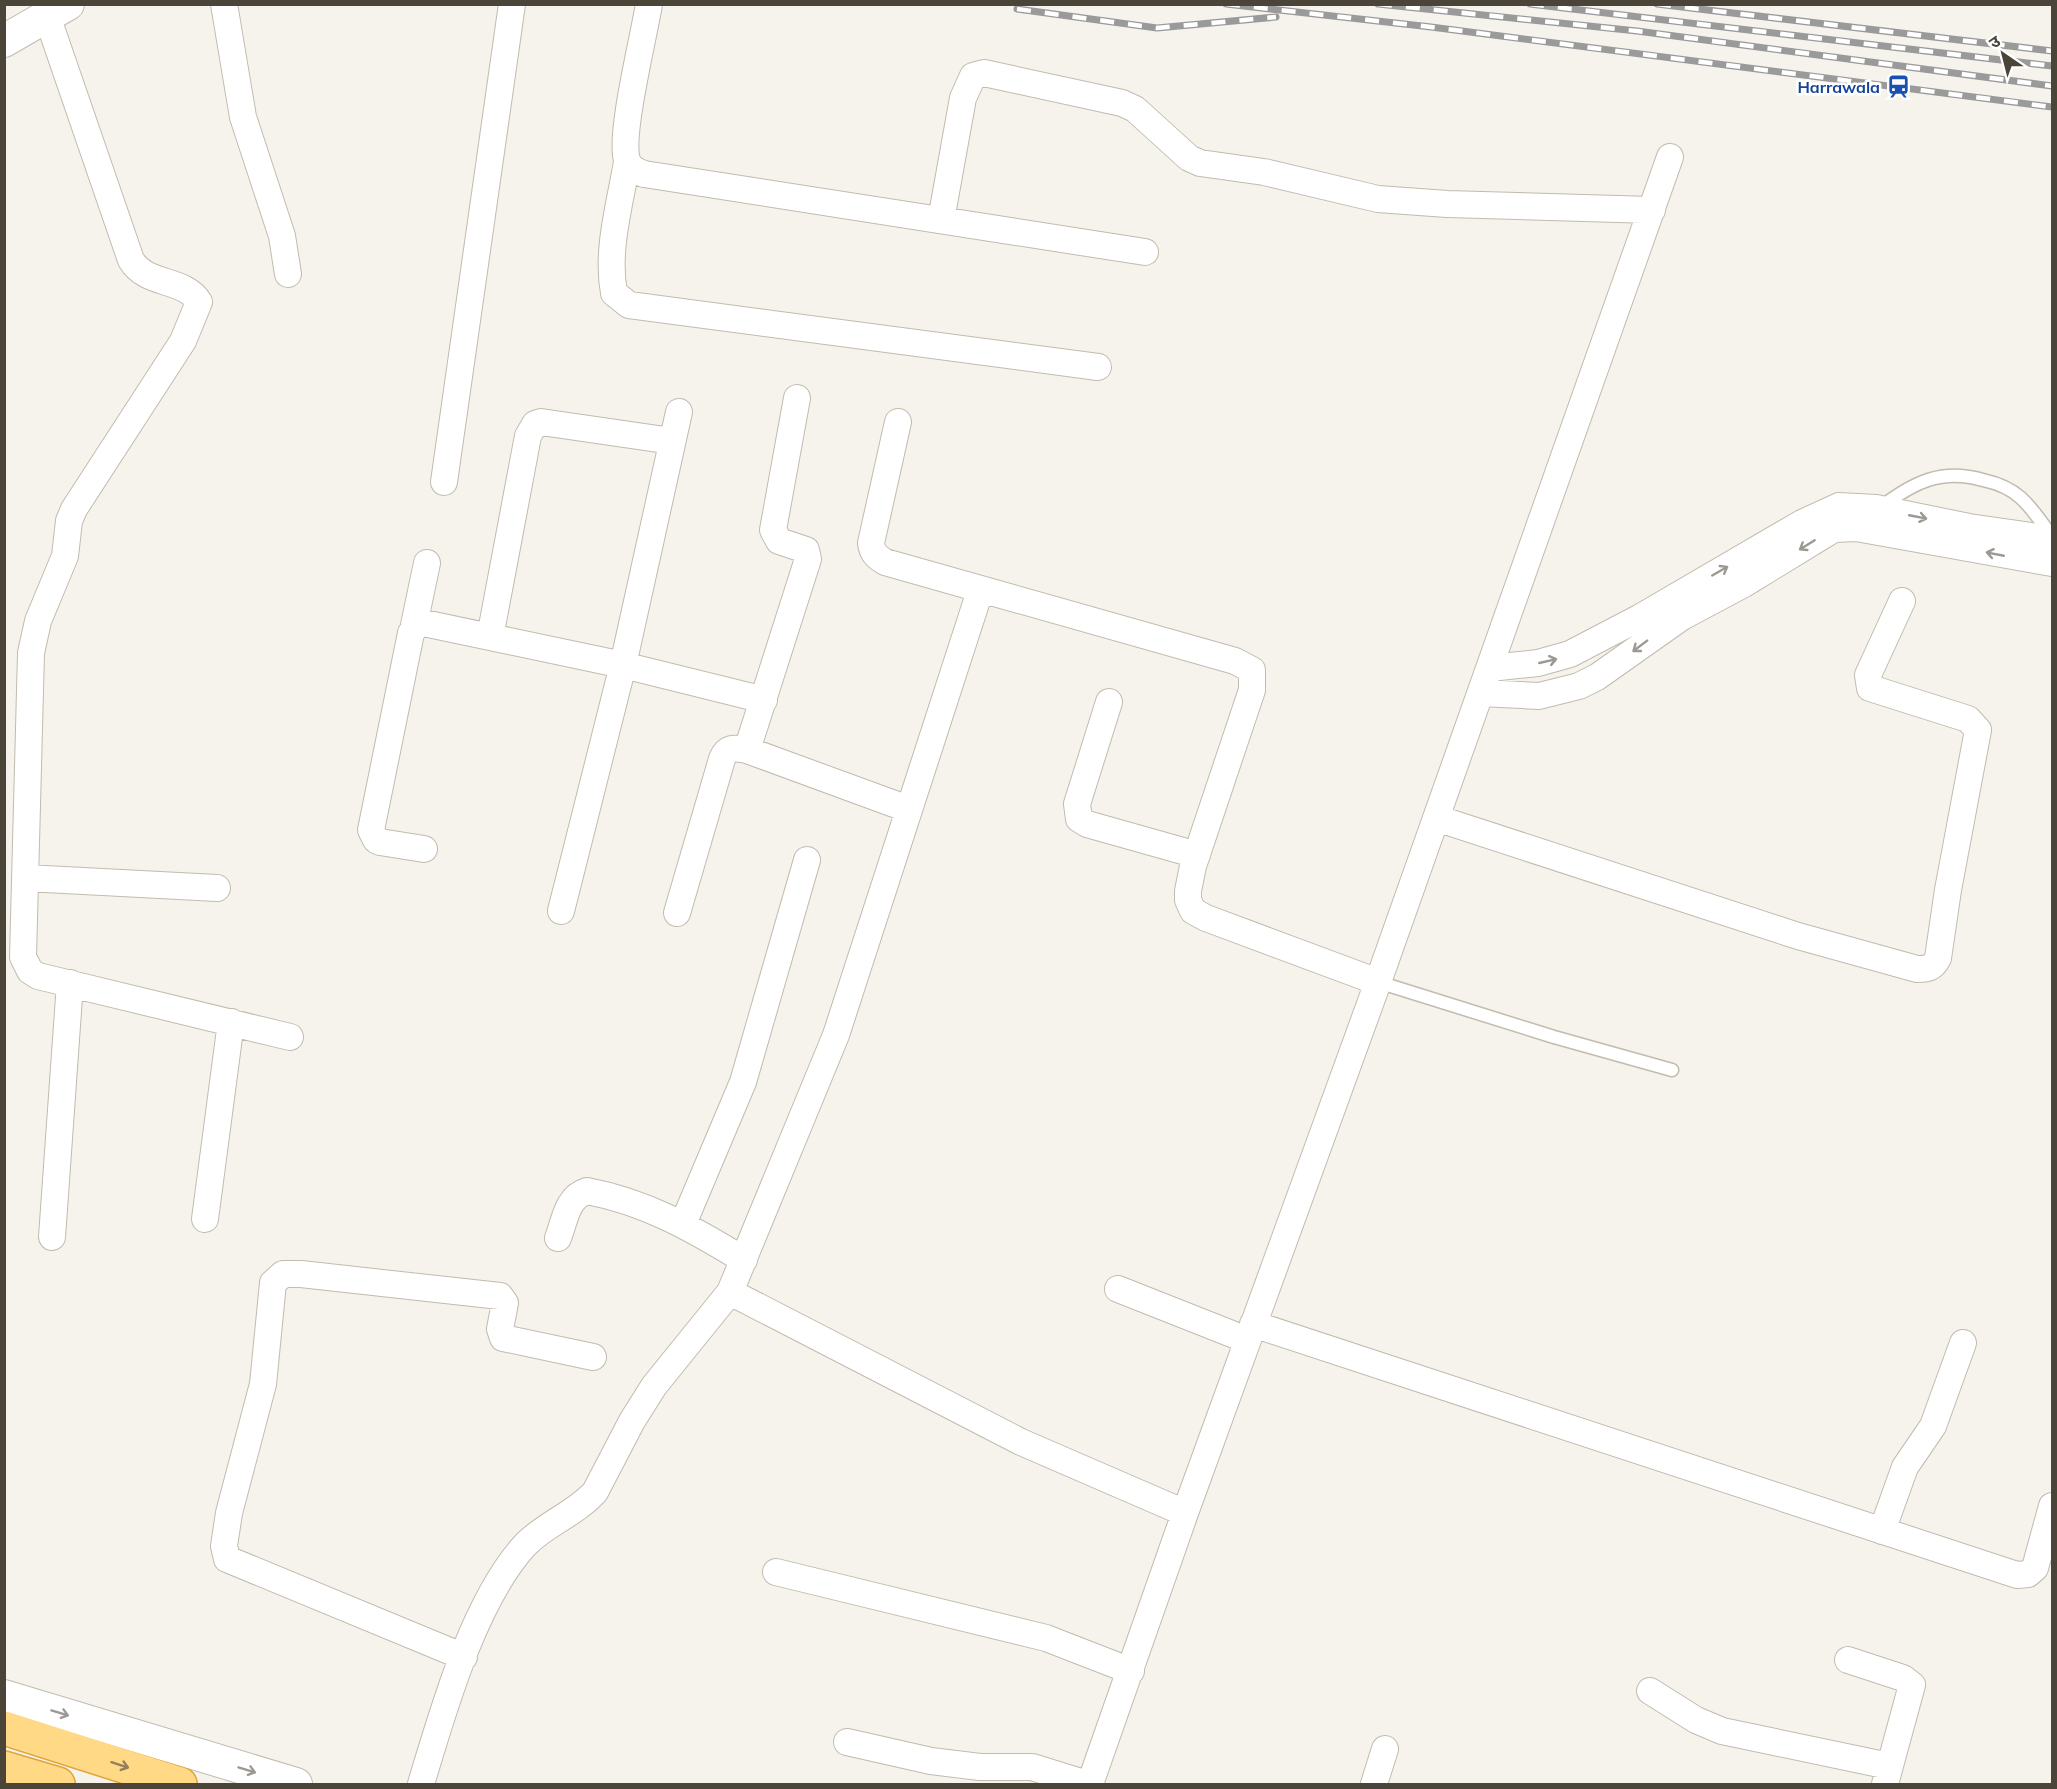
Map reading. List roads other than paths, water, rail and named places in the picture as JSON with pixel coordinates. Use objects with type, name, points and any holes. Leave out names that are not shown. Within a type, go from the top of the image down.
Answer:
[{"type":"highway","points":[[4,1728],[180,1785]]},
{"type":"highway","points":[[4,1768],[58,1785]]},
{"type":"street","points":[[224,4],[243,117],[282,236],[288,274]]},
{"type":"street","points":[[444,482],[512,4]]},
{"type":"street","points":[[649,4],[628,120],[625,150],[627,162],[612,256],[611,279],[614,292],[629,304],[1098,367]]},
{"type":"street","points":[[4,41],[58,10],[131,260],[144,274],[189,291],[199,302],[183,340],[74,509],[69,521],[65,556],[38,621],[30,669],[25,965],[38,976],[290,1037]]},
{"type":"street","points":[[941,220],[963,98],[973,76],[984,74],[1122,102],[1135,110],[1189,158],[1200,163],[1264,172],[1378,199],[1447,204],[1652,210]]},
{"type":"street","points":[[847,1742],[931,1761],[980,1767],[1032,1767],[1088,1785],[1378,982],[1670,157]]},
{"type":"street","points":[[627,162],[634,170],[644,174],[1145,252]]},
{"type":"street","points":[[747,750],[808,559],[806,550],[779,541],[773,530],[797,398]]},
{"type":"street","points":[[561,911],[623,665],[679,412]]},
{"type":"street","points":[[490,637],[530,429],[541,422],[672,441]]},
{"type":"street","points":[[898,422],[871,543],[872,551],[885,562],[980,591],[1246,664],[1252,670],[1252,690],[1197,855],[1188,900],[1193,911],[1378,982]]},
{"type":"street","points":[[1490,668],[1539,663],[1570,654],[1639,618],[1802,523],[1878,509],[1969,527],[2052,538]]},
{"type":"street","points":[[1841,517],[1856,528],[2052,563]]},
{"type":"street","points":[[1481,693],[1539,696],[1580,686],[1598,677],[1682,617],[1744,584],[1834,529],[1841,517]]},
{"type":"street","points":[[424,849],[376,840],[371,830],[427,563]]},
{"type":"street","points":[[421,1785],[478,1622],[513,1560],[540,1530],[587,1501],[595,1492],[632,1421],[654,1386],[730,1293],[836,1035],[980,591]]},
{"type":"street","points":[[1436,818],[1798,936],[1917,969],[1929,969],[1935,965],[1938,958],[1948,890],[1978,730],[1968,719],[1870,688],[1868,675],[1902,601]]},
{"type":"street","points":[[414,626],[425,622],[623,665],[764,700]]},
{"type":"street","points":[[1109,702],[1077,804],[1079,819],[1087,824],[1197,855]]},
{"type":"street","points":[[676,913],[722,759],[730,748],[747,750],[909,808]]},
{"type":"street","points":[[683,1224],[706,1176],[743,1082],[807,860]]},
{"type":"street","points":[[26,878],[217,888]]},
{"type":"street","points":[[51,1238],[70,983]]},
{"type":"street","points":[[205,1219],[231,1022]]},
{"type":"street","points":[[558,1238],[571,1202],[579,1194],[587,1191],[645,1206],[683,1224],[744,1260]]},
{"type":"street","points":[[464,1657],[231,1563],[227,1558],[224,1546],[229,1513],[262,1392],[273,1283],[283,1275],[301,1274],[500,1296],[505,1303],[500,1329],[503,1338],[593,1357]]},
{"type":"street","points":[[1118,1289],[2017,1575],[2028,1574],[2035,1568],[2052,1506]]},
{"type":"street","points":[[730,1293],[1021,1442],[1185,1513]]},
{"type":"street","points":[[1882,1531],[1905,1467],[1933,1426],[1963,1343]]},
{"type":"street","points":[[776,1572],[1046,1638],[1131,1671]]},
{"type":"street","points":[[1650,1691],[1696,1720],[1722,1731],[1887,1775],[1912,1686],[1903,1678],[1848,1660]]},
{"type":"street","points":[[4,1696],[296,1785]]},
{"type":"street","points":[[1374,1785],[1385,1749]]},
{"type":"lane","points":[[1878,509],[1912,485],[1931,477],[1955,474],[1969,476],[2013,492],[2034,513],[2052,538]]},
{"type":"lane","points":[[1378,982],[1554,1037],[1672,1070]]},
{"type":"railway","points":[[1226,4],[1431,27],[2052,107]]},
{"type":"railway","points":[[1378,4],[1637,31],[2052,86]]},
{"type":"railway","points":[[1530,4],[2052,66]]},
{"type":"railway","points":[[1657,4],[2052,51]]},
{"type":"railway","points":[[1017,9],[1157,28],[1276,17]]},
{"type":"place","name":"Harrawala","points":[[1898,87]]}]
